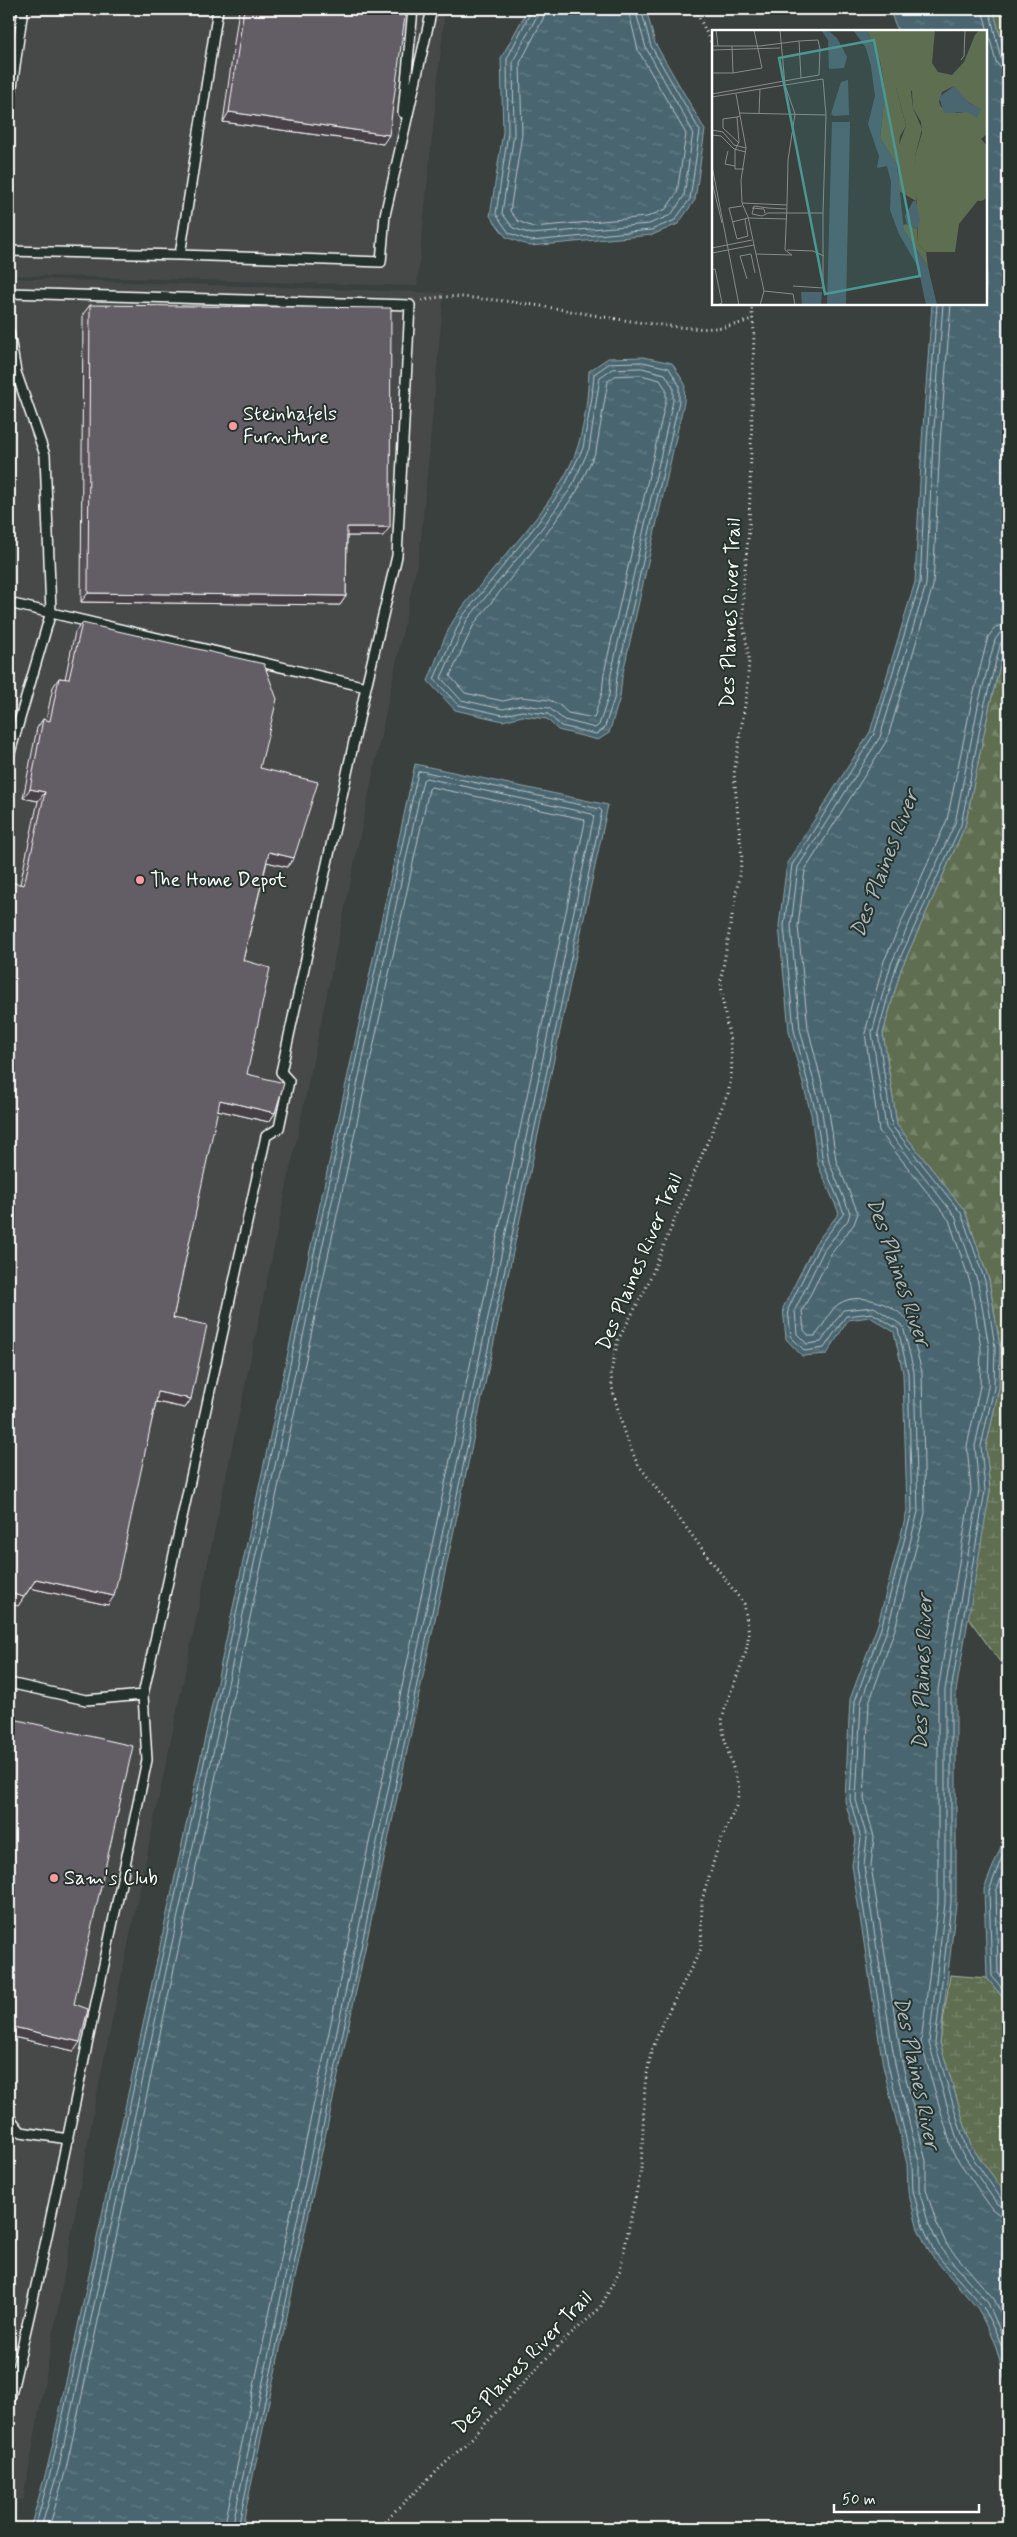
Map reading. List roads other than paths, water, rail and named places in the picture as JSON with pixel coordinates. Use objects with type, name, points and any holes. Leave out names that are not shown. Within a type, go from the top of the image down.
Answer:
[{"type":"lane","points":[[9,108],[23,9]]},
{"type":"lane","points":[[180,255],[218,9]]},
{"type":"lane","points":[[400,146],[412,9]]},
{"type":"lane","points":[[9,251],[381,262],[385,215],[432,9]]},
{"type":"lane","points":[[9,293],[410,305],[397,556],[366,687],[281,1072],[289,1081],[279,1128],[266,1136],[143,1695],[147,1760],[68,2139],[9,2404]]},
{"type":"lane","points":[[9,332],[16,372],[45,455],[51,612],[9,756]]},
{"type":"lane","points":[[9,603],[366,687]]},
{"type":"lane","points":[[9,1683],[86,1700],[143,1695]]},
{"type":"lane","points":[[9,2117],[21,2132],[68,2139]]},
{"type":"water","points":[[528,9],[646,9],[655,43],[705,130],[695,200],[678,224],[652,235],[530,246],[506,237],[490,216],[503,132],[501,58]]},
{"type":"water","name":"Des Plaines River","points":[[889,9],[993,9],[1008,66],[1008,634],[990,704],[965,826],[901,969],[883,1033],[897,1125],[965,1211],[989,1280],[1000,1347],[999,1388],[986,1447],[990,1491],[956,1691],[956,1904],[940,2043],[971,2146],[1003,2190],[1008,2203],[1008,2392],[995,2344],[978,2309],[931,2255],[918,2229],[908,2191],[907,2164],[883,2066],[852,1865],[856,1839],[845,1801],[850,1699],[878,1624],[907,1511],[903,1373],[894,1332],[870,1317],[848,1320],[827,1354],[802,1356],[786,1339],[783,1308],[815,1244],[839,1213],[818,1165],[811,1114],[789,1031],[779,926],[787,863],[870,732],[915,582],[922,441],[932,305],[987,305],[987,30],[898,30]]},
{"type":"water","points":[[643,357],[672,363],[685,384],[684,402],[622,677],[620,697],[609,733],[598,740],[558,730],[547,719],[522,716],[503,721],[455,710],[428,681],[454,620],[473,593],[542,510],[569,467],[583,428],[589,371],[608,358]]},
{"type":"water","points":[[415,764],[608,805],[242,2528],[30,2528],[48,2465]]},
{"type":"water","points":[[1008,1829],[1008,2004],[987,1978],[984,1889]]},
{"type":"place","name":"Steinhafels Furniture","points":[[233,426]]},
{"type":"place","name":"The Home Depot","points":[[140,880]]},
{"type":"place","name":"Sam's Club","points":[[54,1878]]}]
